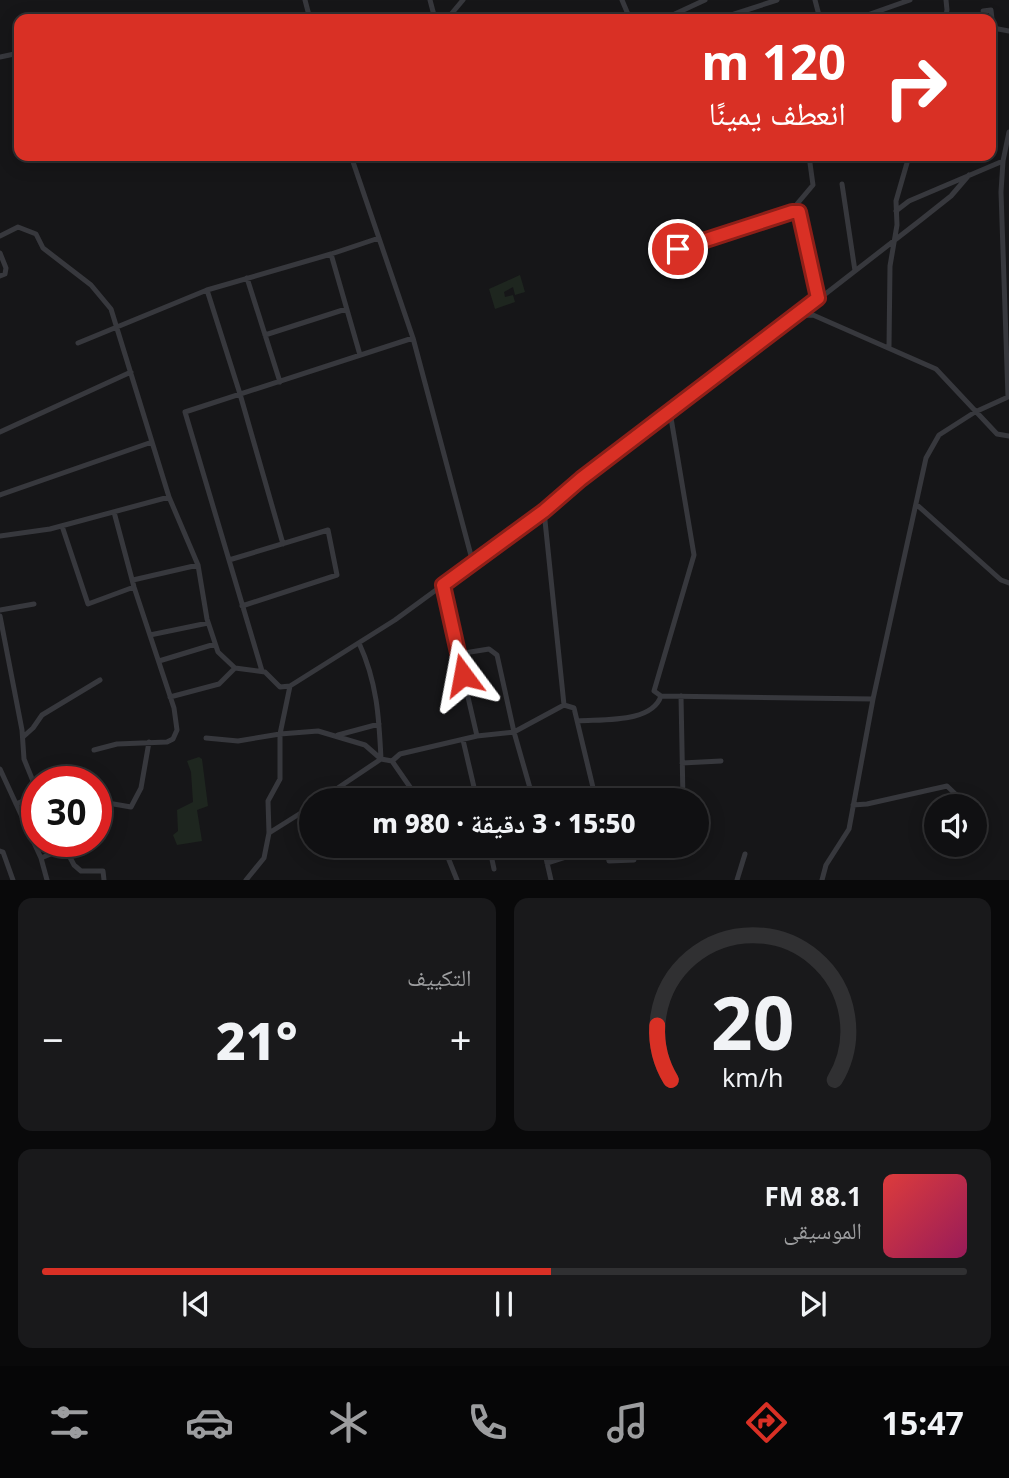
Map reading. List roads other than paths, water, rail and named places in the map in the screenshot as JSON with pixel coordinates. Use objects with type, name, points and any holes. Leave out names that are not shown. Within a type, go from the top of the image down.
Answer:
[{"type":"street","points":[[451,14],[463,0]]},
{"type":"street","points":[[689,8],[695,0]]},
{"type":"street","points":[[675,14],[705,0]]},
{"type":"street","points":[[756,0],[758,7]]},
{"type":"street","points":[[735,14],[778,0]]},
{"type":"street","points":[[870,14],[911,0]]},
{"type":"street","points":[[983,12],[991,10],[991,14]]},
{"type":"street","points":[[1009,132],[1003,161],[1001,192],[1009,405]]},
{"type":"street","points":[[353,161],[414,338],[473,563]]},
{"type":"street","points":[[810,161],[813,185],[797,204],[818,298]]},
{"type":"street","points":[[889,347],[890,266],[897,225],[896,201],[908,161]]},
{"type":"street","points":[[896,211],[909,201],[1003,161]]},
{"type":"street","points":[[0,236],[18,228],[36,234],[43,248],[90,285],[111,309],[169,498],[198,565],[208,623],[218,652],[235,668],[262,671],[270,675],[280,687],[290,686],[359,643],[544,511],[581,479],[951,196],[969,175]]},
{"type":"street","points":[[842,184],[855,271]]},
{"type":"street","points":[[656,257],[792,212],[799,212]]},
{"type":"street","points":[[78,342],[207,290],[331,254],[379,237]]},
{"type":"street","points":[[0,253],[6,268],[5,274],[0,276]]},
{"type":"street","points":[[331,254],[360,355]]},
{"type":"street","points":[[247,278],[280,382]]},
{"type":"street","points":[[207,290],[283,544]]},
{"type":"street","points":[[265,335],[345,309]]},
{"type":"street","points":[[797,316],[813,315],[936,369],[997,434],[1009,436]]},
{"type":"street","points":[[262,671],[185,412],[414,338]]},
{"type":"street","points":[[0,432],[131,372]]},
{"type":"street","points":[[822,880],[826,865],[849,829],[873,699],[926,458],[939,435],[975,412],[1009,397]]},
{"type":"street","points":[[670,412],[694,555],[654,691],[661,696],[873,699]]},
{"type":"street","points":[[0,495],[152,442]]},
{"type":"street","points":[[0,536],[62,526],[169,498]]},
{"type":"street","points":[[916,504],[1001,580],[1009,583]]},
{"type":"street","points":[[544,511],[564,705]]},
{"type":"street","points":[[94,750],[117,744],[167,742],[176,737],[177,730],[170,697],[133,583],[114,512]]},
{"type":"street","points":[[62,526],[88,604],[133,583],[198,565]]},
{"type":"street","points":[[229,560],[328,530],[337,575],[242,606]]},
{"type":"street","points":[[443,585],[477,736]]},
{"type":"street","points":[[27,766],[0,613],[34,604]]},
{"type":"street","points":[[150,635],[208,623]]},
{"type":"street","points":[[359,643],[378,704],[381,759]]},
{"type":"street","points":[[159,661],[215,644]]},
{"type":"street","points":[[458,654],[489,649],[497,655],[514,732],[530,788]]},
{"type":"street","points":[[170,697],[219,684],[235,668]]},
{"type":"street","points":[[23,737],[42,715],[100,680]]},
{"type":"street","points":[[245,879],[264,858],[269,833],[268,801],[281,779],[280,734],[290,686]]},
{"type":"street","points":[[578,722],[643,715],[658,706],[661,696]]},
{"type":"street","points":[[681,696],[683,788]]},
{"type":"street","points":[[391,761],[400,754],[477,736],[514,732],[564,705],[574,708],[593,788]]},
{"type":"street","points":[[336,736],[379,724]]},
{"type":"street","points":[[206,738],[238,741],[318,731],[365,746],[381,759],[391,761],[410,788]]},
{"type":"street","points":[[463,740],[474,788]]},
{"type":"street","points":[[112,804],[131,807],[141,788],[149,741]]},
{"type":"street","points":[[338,788],[381,759]]},
{"type":"street","points":[[682,763],[721,761]]},
{"type":"street","points":[[0,769],[41,858],[47,880]]},
{"type":"street","points":[[853,805],[947,786],[955,794]]},
{"type":"street","points":[[16,804],[21,801]]},
{"type":"street","points":[[269,833],[299,814]]},
{"type":"street","points":[[0,851],[3,852],[13,880]]},
{"type":"street","points":[[737,880],[744,855]]},
{"type":"street","points":[[70,857],[81,871],[103,871],[104,880]]},
{"type":"street","points":[[448,858],[457,880]]},
{"type":"street","points":[[492,858],[494,869]]},
{"type":"street","points":[[546,858],[551,880]]},
{"type":"street","points":[[547,863],[563,858]]},
{"type":"street","points":[[608,858],[609,861],[634,860]]}]
